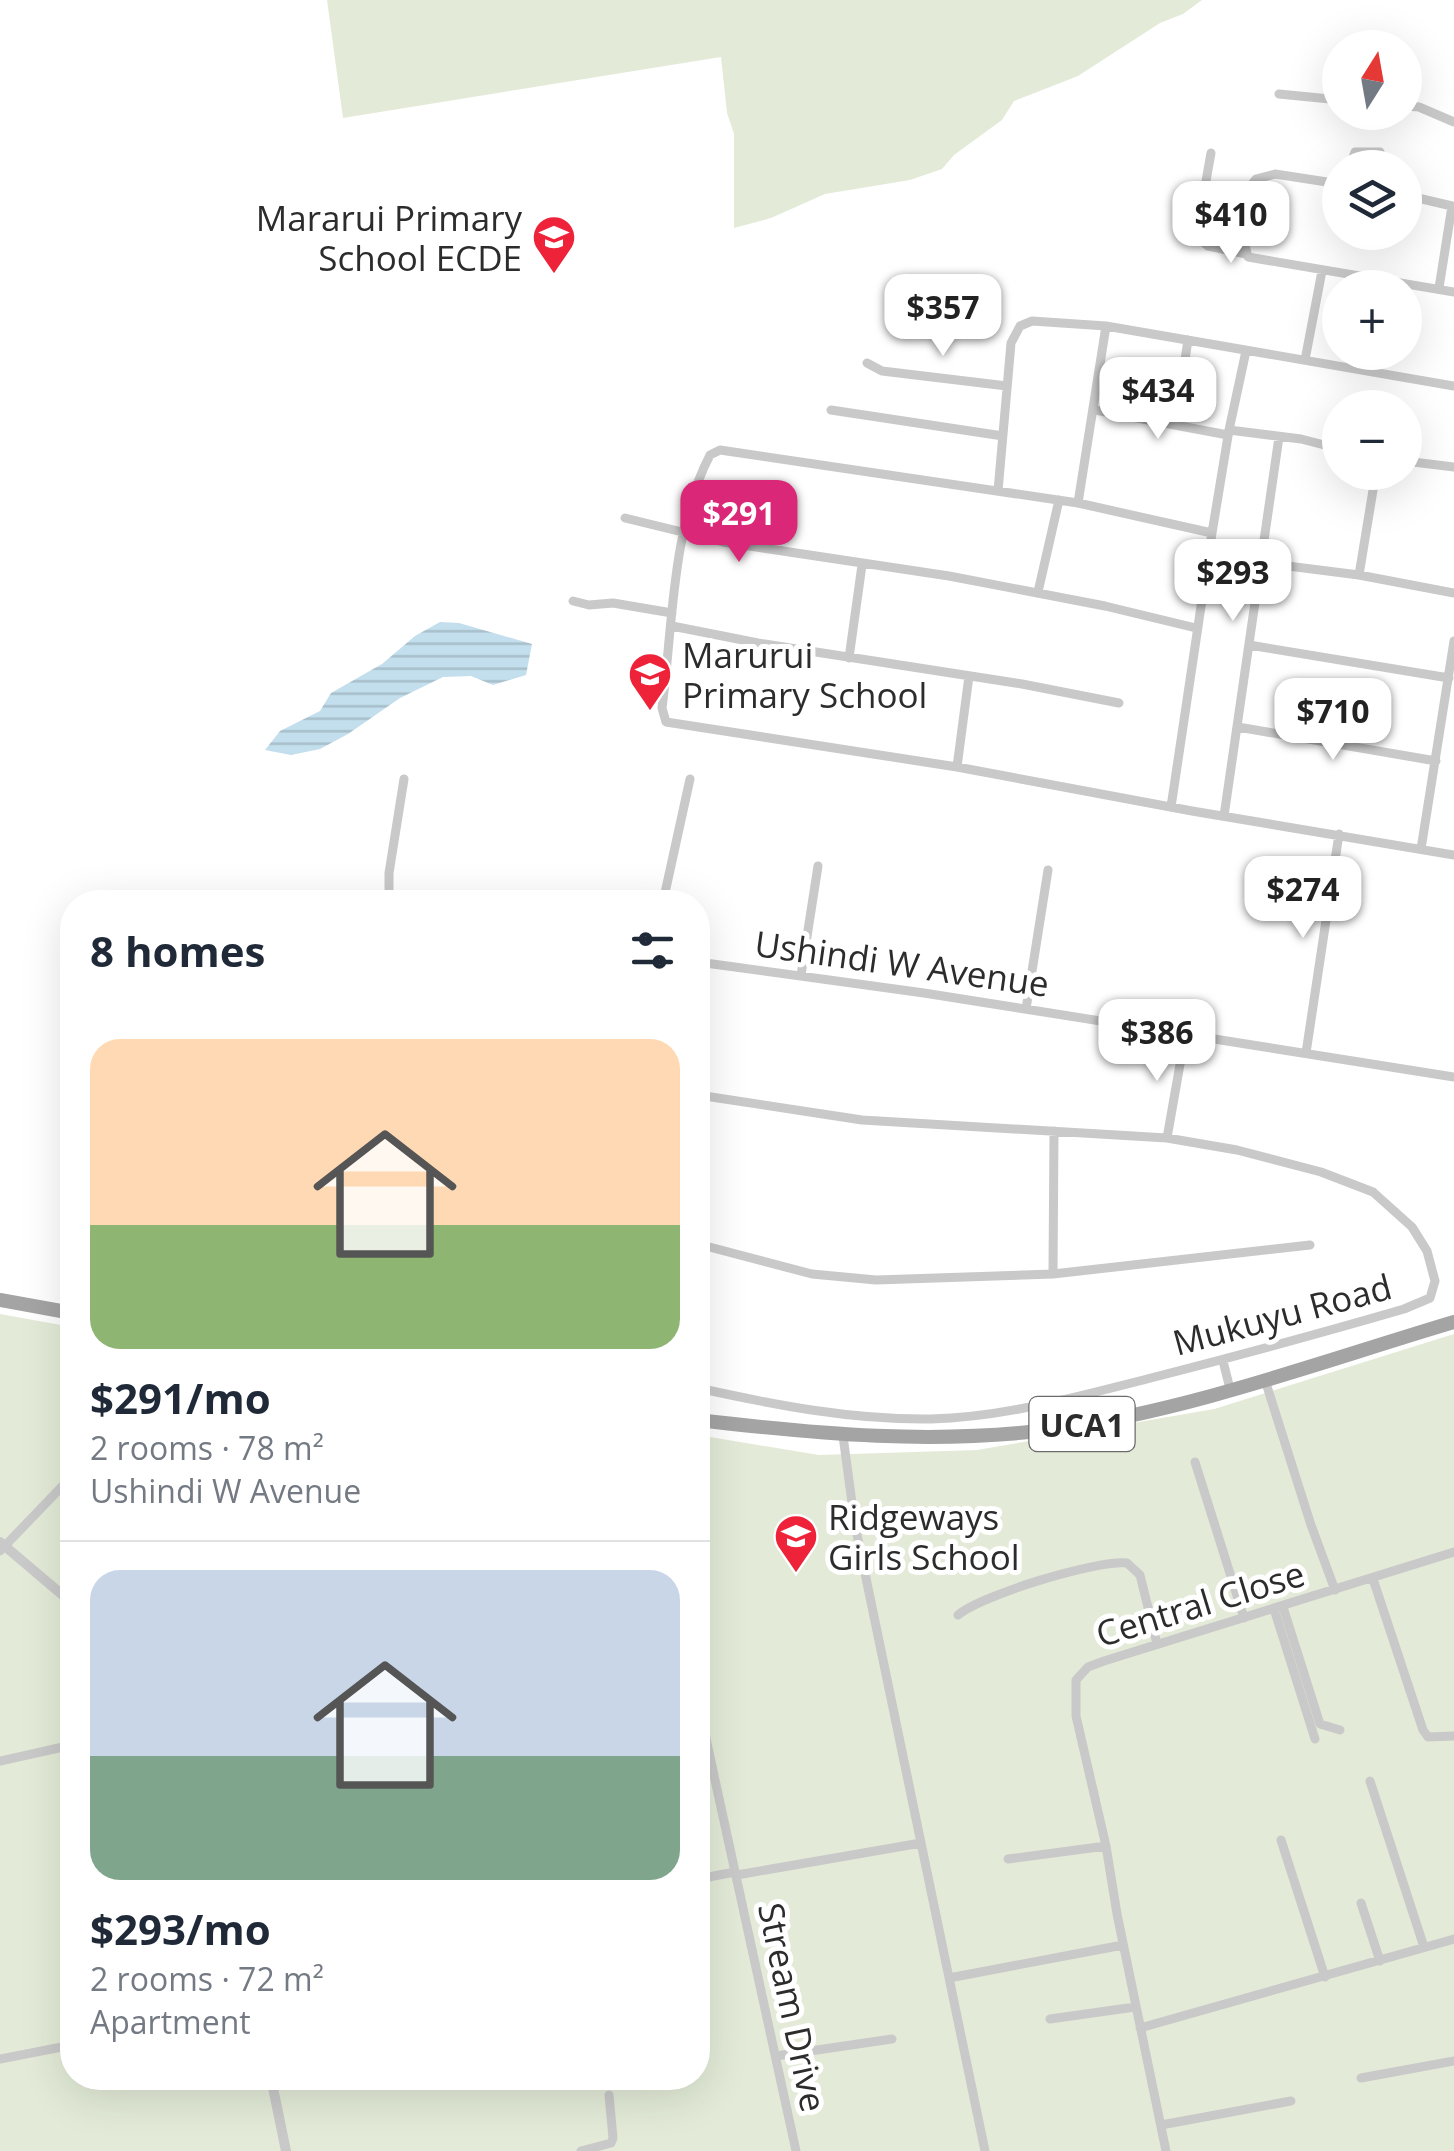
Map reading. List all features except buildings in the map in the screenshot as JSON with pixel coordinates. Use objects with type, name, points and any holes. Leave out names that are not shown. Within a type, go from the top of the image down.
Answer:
[{"type":"main road","points":[[0,1300],[60,1311]]},
{"type":"main road","name":"UCA1","points":[[710,1421],[843,1436],[924,1438],[1026,1432],[1121,1417],[1230,1389],[1454,1322]]},
{"type":"street","points":[[1279,94],[1322,98]]},
{"type":"street","points":[[1422,108],[1454,122]]},
{"type":"street","points":[[1211,153],[1198,226],[1200,239],[1208,246],[1256,260],[1322,271],[1305,360]]},
{"type":"street","points":[[1246,254],[1243,238],[1252,184],[1260,175],[1322,181]]},
{"type":"street","points":[[1439,288],[1454,192]]},
{"type":"street","points":[[1422,199],[1453,206]]},
{"type":"street","points":[[1422,285],[1454,292]]},
{"type":"street","points":[[998,491],[1011,343],[1020,326],[1032,321],[1106,326],[1454,386]]},
{"type":"street","points":[[1078,503],[1106,326]]},
{"type":"street","points":[[1176,425],[1188,340]]},
{"type":"street","points":[[1171,807],[1228,432],[1246,350]]},
{"type":"street","points":[[867,362],[882,372],[1007,386]]},
{"type":"street","points":[[830,410],[1003,436]]},
{"type":"street","points":[[1095,410],[1322,445]]},
{"type":"street","points":[[1224,816],[1279,437]]},
{"type":"street","points":[[1212,533],[1078,503],[720,450],[712,452],[685,532],[662,708],[666,722],[957,767],[1454,855]]},
{"type":"street","points":[[1422,464],[1454,467]]},
{"type":"street","points":[[1359,575],[1373,490]]},
{"type":"street","points":[[1038,592],[1059,500]]},
{"type":"street","points":[[624,518],[723,542],[1038,592],[1196,628]]},
{"type":"street","points":[[1209,556],[1359,575],[1454,593]]},
{"type":"street","points":[[849,658],[862,565]]},
{"type":"street","points":[[572,602],[613,603],[672,613]]},
{"type":"street","points":[[672,626],[1119,703]]},
{"type":"street","points":[[1421,849],[1454,641]]},
{"type":"street","points":[[1249,645],[1449,678]]},
{"type":"street","points":[[957,767],[969,676]]},
{"type":"street","points":[[1238,727],[1436,761]]},
{"type":"street","points":[[389,890],[404,779]]},
{"type":"street","points":[[665,890],[690,779]]},
{"type":"street","points":[[1306,1053],[1340,834]]},
{"type":"street","points":[[801,975],[818,866]]},
{"type":"street","points":[[1026,1009],[1048,870]]},
{"type":"street","name":"Ushindi W Avenue","points":[[710,964],[1454,1077]]},
{"type":"street","points":[[1167,1138],[1185,1036]]},
{"type":"street","name":"Mukuyu Road","points":[[710,1097],[862,1120],[1167,1138],[1237,1150],[1362,1186],[1382,1198],[1412,1226],[1427,1252],[1435,1281],[1433,1294],[1422,1303],[1222,1361],[1020,1409],[926,1419],[820,1414],[710,1391]]},
{"type":"street","points":[[1053,1274],[1054,1131]]},
{"type":"street","points":[[710,1247],[844,1279],[1053,1274],[1310,1245]]},
{"type":"street","points":[[1222,1361],[1230,1389]]},
{"type":"street","points":[[1265,1380],[1335,1590]]},
{"type":"street","points":[[1020,1409],[1026,1432]]},
{"type":"street","points":[[820,1414],[820,1434]]},
{"type":"street","points":[[843,1436],[855,1526],[985,2151]]},
{"type":"street","points":[[1196,1462],[1244,1618]]},
{"type":"street","points":[[60,1488],[2,1546],[60,1590]]},
{"type":"street","name":"Central Close","points":[[1166,2151],[1106,1846],[1076,1716],[1074,1686],[1088,1667],[1454,1552]]},
{"type":"street","points":[[958,1615],[1000,1594],[1100,1564],[1126,1562],[1140,1575],[1157,1644]]},
{"type":"street","points":[[1373,1579],[1423,1730],[1428,1737],[1454,1736]]},
{"type":"street","points":[[1278,1608],[1320,1724],[1340,1730]]},
{"type":"street","points":[[1278,1608],[1315,1739]]},
{"type":"street","points":[[0,1761],[60,1748]]},
{"type":"street","name":"Stream Drive","points":[[710,1757],[796,2151]]},
{"type":"street","points":[[1370,1781],[1424,1947]]},
{"type":"street","points":[[1281,1840],[1325,1977]]},
{"type":"street","name":"Stream Drive","points":[[736,1874],[921,1843]]},
{"type":"street","points":[[1008,1860],[1106,1846]]},
{"type":"street","points":[[710,1877],[736,1874]]},
{"type":"street","points":[[1361,1903],[1380,1961]]},
{"type":"street","points":[[1140,2028],[1454,1939]]},
{"type":"street","points":[[949,1978],[1123,1945]]},
{"type":"street","points":[[1050,2019],[1136,2006]]},
{"type":"street","points":[[776,2056],[892,2039]]},
{"type":"street","points":[[0,2059],[60,2047]]},
{"type":"street","points":[[1362,2078],[1454,2061]]},
{"type":"street","points":[[273,2090],[286,2151]]},
{"type":"street","points":[[581,2151],[611,2143],[614,2138],[609,2095]]},
{"type":"street","points":[[1162,2126],[1291,2100]]},
{"type":"green space","points":[[327,0],[1202,0],[1078,76],[1014,101],[1002,120],[954,155],[942,169],[910,180],[825,194],[771,218],[734,228],[734,134],[727,113],[721,57],[343,118]]},
{"type":"green space","points":[[0,1314],[60,1325],[60,2090],[710,2090],[710,1437],[819,1455],[977,1450],[1214,1409],[1454,1334],[1454,2151],[0,2151]]},
{"type":"water","points":[[440,622],[459,623],[532,644],[526,675],[493,685],[471,676],[443,677],[400,698],[320,749],[291,755],[265,750],[280,731],[320,711],[331,693],[382,664],[415,636]]},
{"type":"place","name":"Mararui Primary School ECDE","points":[[554,275]]},
{"type":"place","name":"Marurui Primary School","points":[[650,712]]},
{"type":"place","name":"Ridgeways Girls School","points":[[796,1574]]}]
